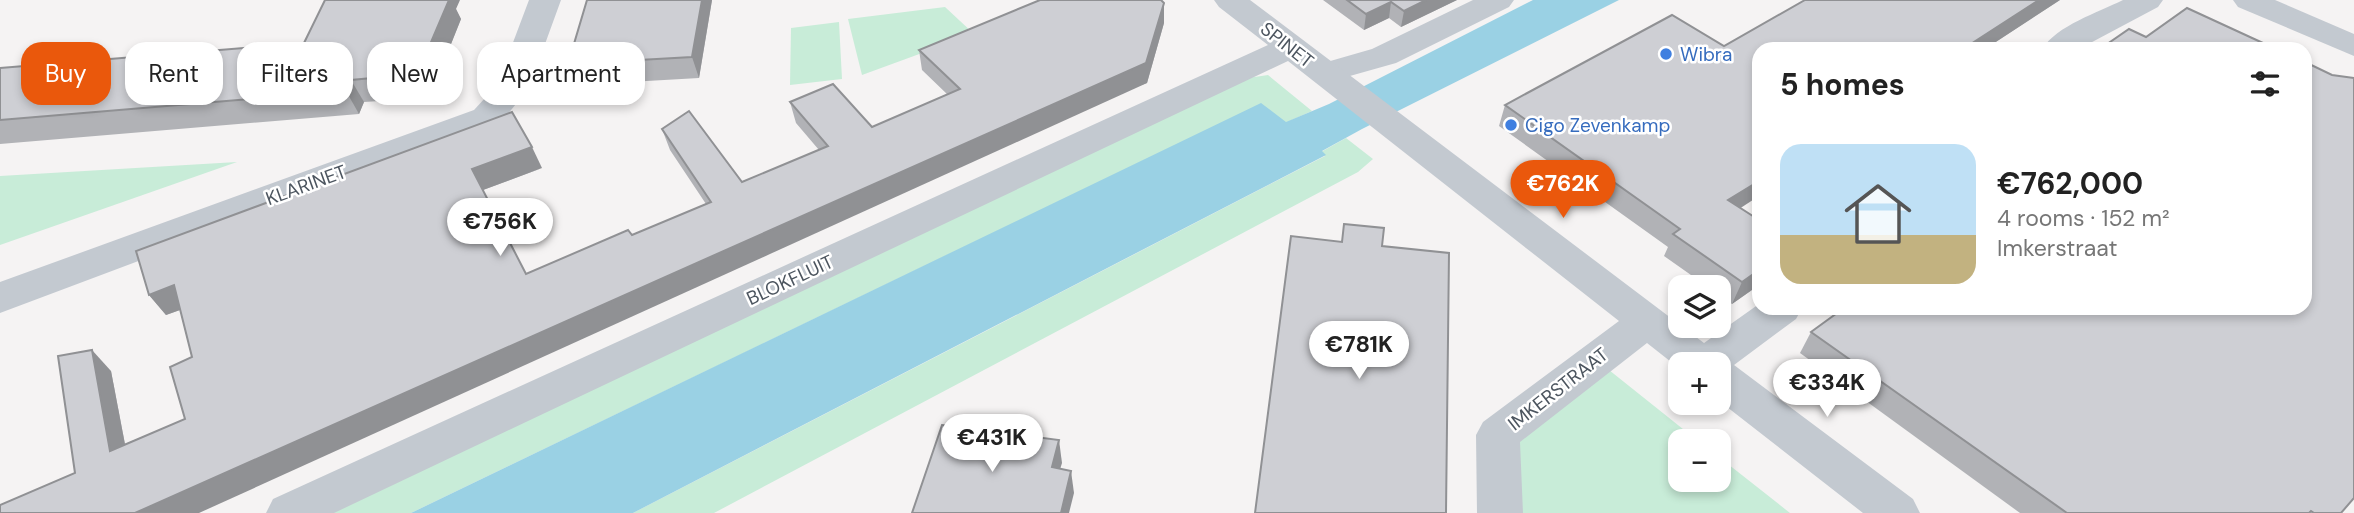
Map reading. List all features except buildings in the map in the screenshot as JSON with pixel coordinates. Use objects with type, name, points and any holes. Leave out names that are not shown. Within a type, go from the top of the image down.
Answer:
[{"type":"street","name":"KLARINET","points":[[0,298],[486,118],[512,88],[545,0]]},
{"type":"street","name":"SPINET","points":[[1230,0],[1647,321]]},
{"type":"street","points":[[1335,81],[1498,0]]},
{"type":"street","points":[[2068,42],[2147,0]]},
{"type":"street","points":[[2249,0],[2354,46]]},
{"type":"street","name":"BLOKFLUIT","points":[[289,513],[1291,47]]},
{"type":"street","points":[[1721,352],[1772,315]]},
{"type":"street","points":[[1647,321],[1688,352]]},
{"type":"street","name":"IMKERSTRAAT","points":[[1500,513],[1498,435],[1647,321]]},
{"type":"street","points":[[1731,386],[1896,513]]},
{"type":"green space","points":[[945,7],[974,34],[862,75],[848,19]]},
{"type":"green space","points":[[839,22],[842,79],[790,85],[791,28]]},
{"type":"green space","points":[[1268,75],[1312,111],[1285,123],[1261,104],[411,513],[316,513],[1241,79]]},
{"type":"green space","points":[[1346,138],[1373,159],[1358,172],[714,513],[633,513],[1325,156],[1321,152]]},
{"type":"green space","points":[[237,162],[0,245],[0,176]]},
{"type":"green space","points":[[1609,370],[1683,429],[1668,429],[1668,492],[1731,492],[1731,466],[1790,513],[1512,513],[1511,435]]},
{"type":"water","points":[[1533,0],[1619,0],[1362,129],[1322,151],[1326,155],[633,513],[411,513],[1261,103],[1286,122],[1329,104]]},
{"type":"place","name":"Wibra","points":[[1666,54]]},
{"type":"place","name":"Cigo Zevenkamp","points":[[1511,125]]}]
